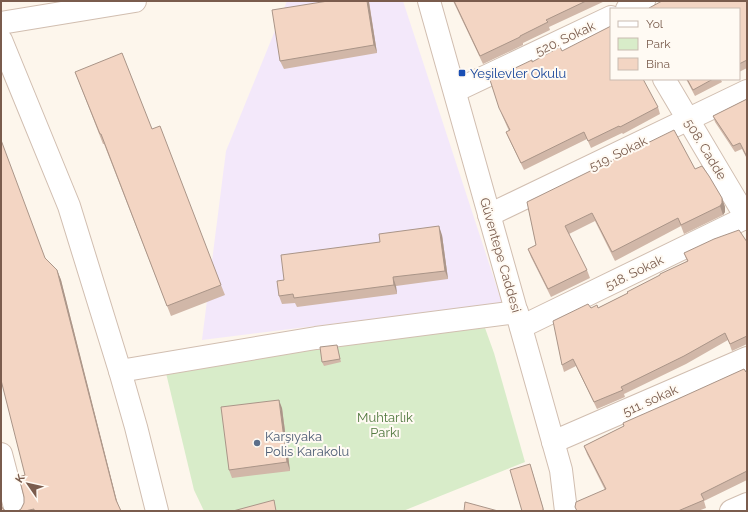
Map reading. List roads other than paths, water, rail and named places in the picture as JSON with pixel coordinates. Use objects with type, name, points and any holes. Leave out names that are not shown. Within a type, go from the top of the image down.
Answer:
[{"type":"street","points":[[1,23],[135,1]]},
{"type":"street","name":"Güventepe Caddesi","points":[[429,1],[554,442],[561,470],[566,511]]},
{"type":"street","points":[[628,8],[644,1]]},
{"type":"street","name":"520. Sokak","points":[[455,91],[610,17]]},
{"type":"street","points":[[1,40],[69,206],[120,371],[157,511]]},
{"type":"street","name":"508. Cadde","points":[[665,80],[747,218]]},
{"type":"street","name":"519. Sokak","points":[[489,215],[747,91]]},
{"type":"street","name":"518. Sokak","points":[[120,371],[316,338],[519,320],[747,218]]},
{"type":"street","name":"511. sokak","points":[[554,442],[747,358]]},
{"type":"street","points":[[1,454],[16,511]]},
{"type":"street","points":[[731,511],[747,504]]},
{"type":"place","name":"Yeşilevler Okulu","points":[[462,73]]},
{"type":"place","name":"Karşıyaka Polis Karakolu","points":[[257,443]]},
{"type":"park label","name":"Muhtarlık Parkı","points":[[385,424]]}]
